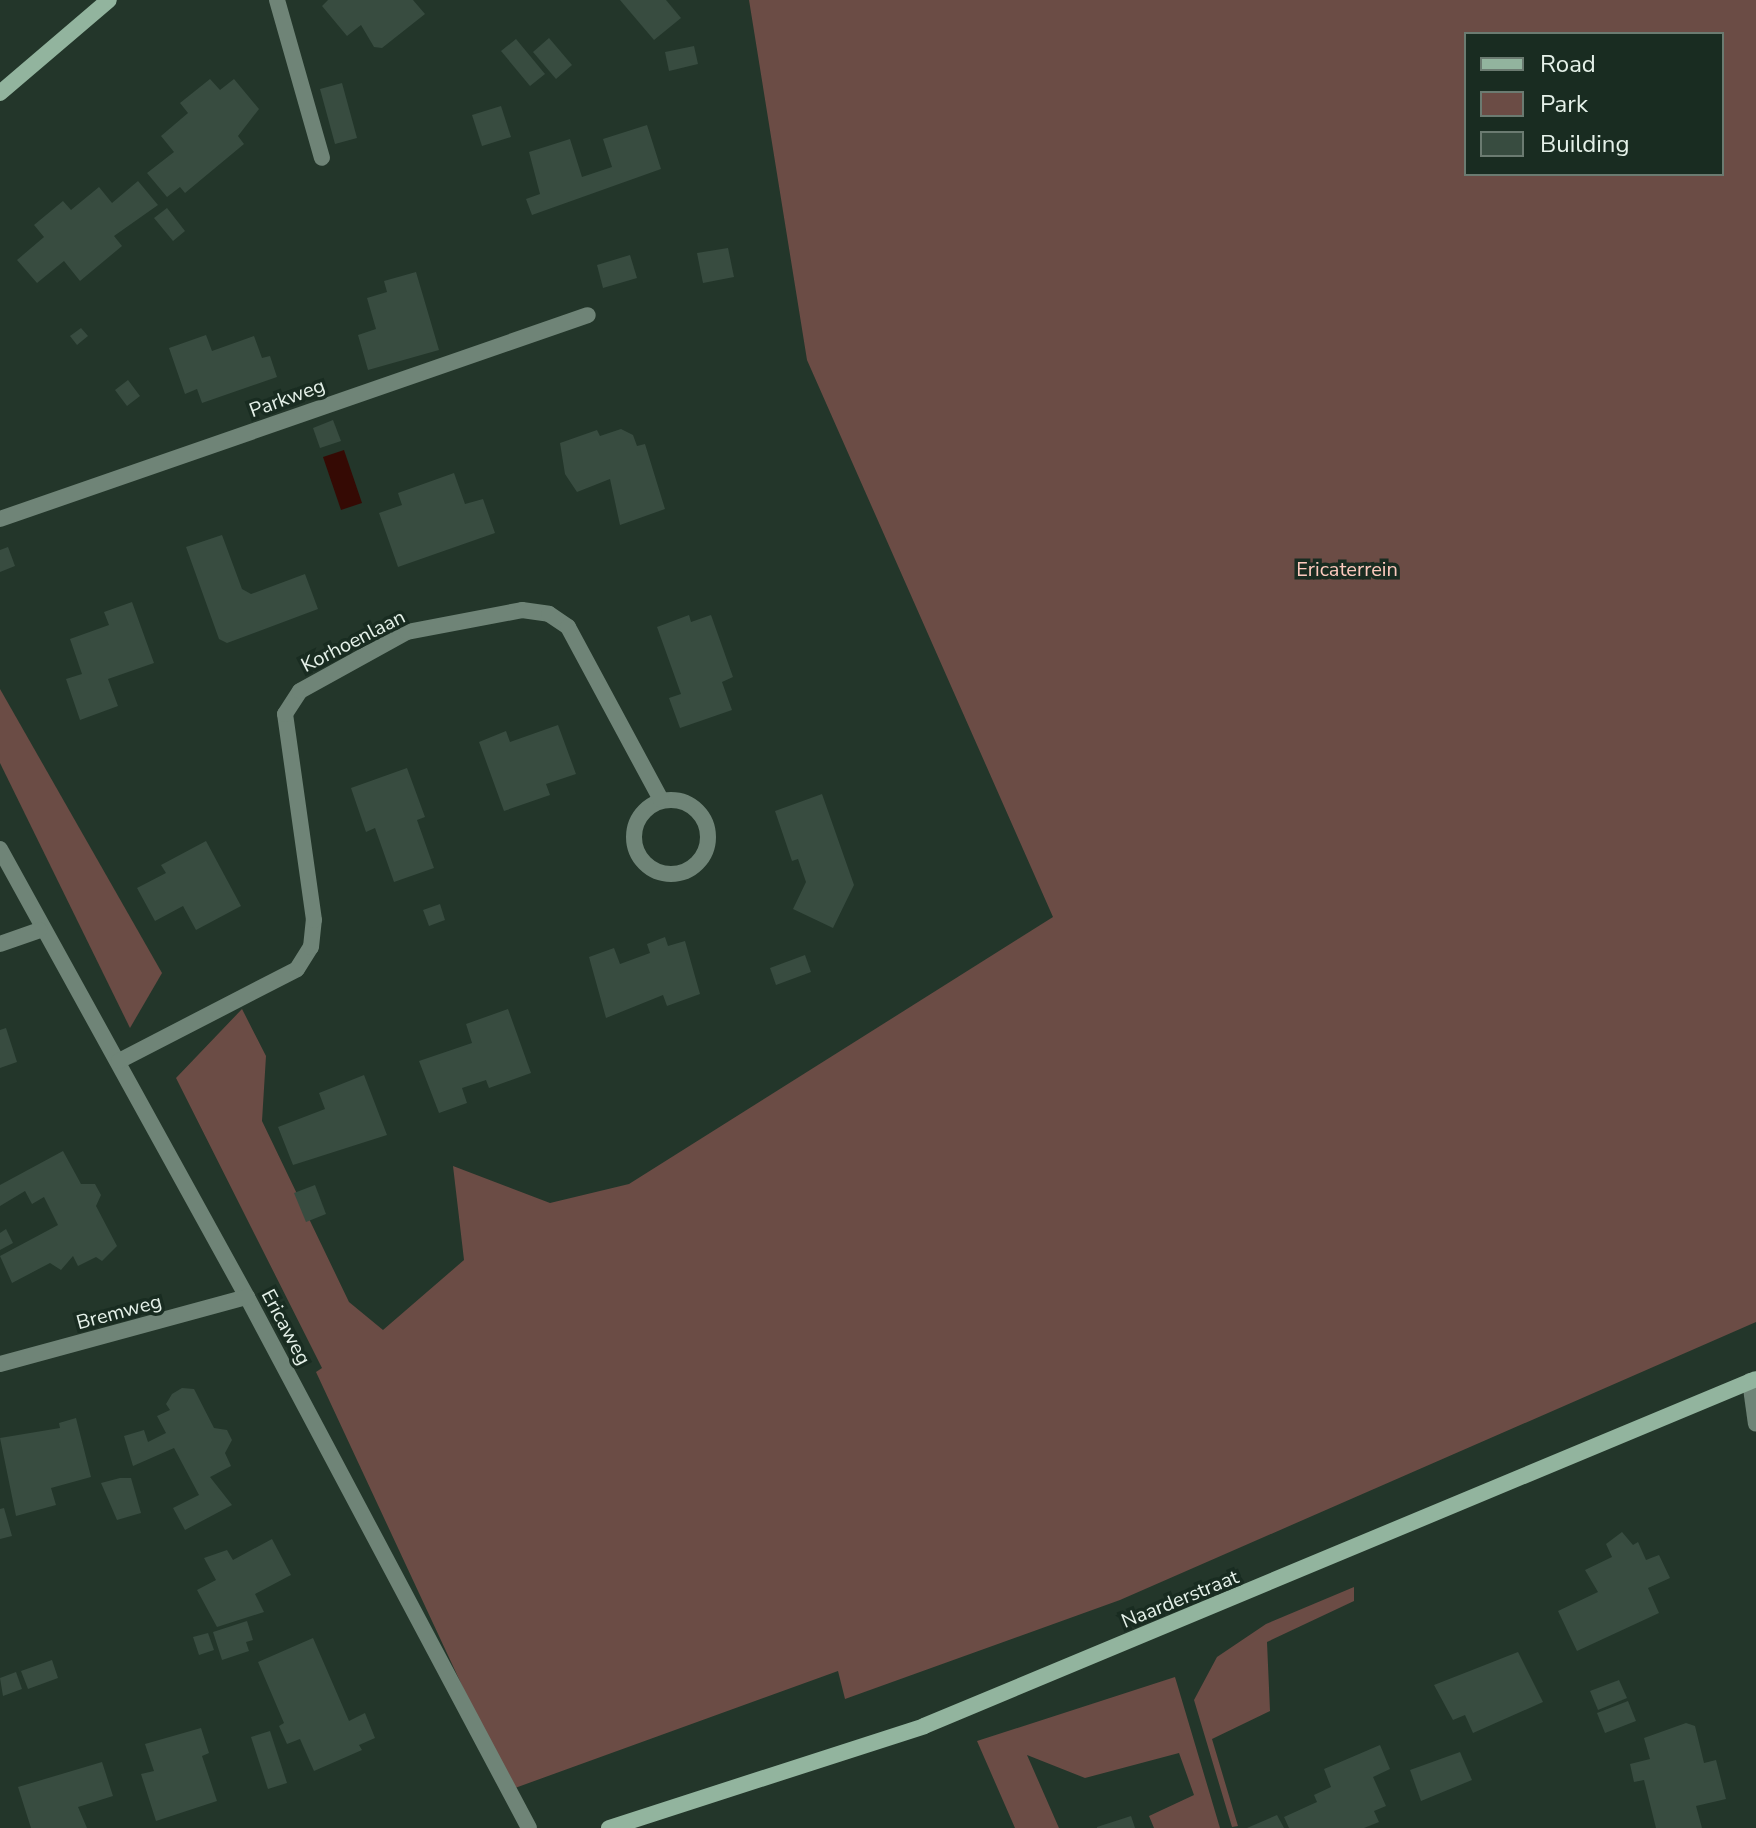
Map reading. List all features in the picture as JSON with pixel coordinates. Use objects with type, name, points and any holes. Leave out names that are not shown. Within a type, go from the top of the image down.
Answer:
[{"type":"street","points":[[0,93],[109,0]]},
{"type":"street","points":[[277,0],[322,158]]},
{"type":"street","name":"Parkweg","points":[[0,519],[588,315]]},
{"type":"street","name":"Korhoenlaan","points":[[119,1061],[297,969],[311,947],[314,920],[285,714],[300,691],[407,632],[522,610],[549,614],[568,627],[661,800]]},
{"type":"street","points":[[661,800],[688,805],[707,824],[708,843],[701,860],[685,872],[665,875],[646,866],[635,849],[634,829],[643,811],[661,800]]},
{"type":"street","name":"Ericaweg","points":[[0,849],[40,930],[119,1061],[247,1297],[529,1828]]},
{"type":"street","points":[[0,944],[40,930]]},
{"type":"street","name":"Bremweg","points":[[0,1364],[247,1297]]},
{"type":"street","points":[[1753,1380],[1756,1424]]},
{"type":"street","name":"Naarderstraat","points":[[609,1828],[924,1726],[1753,1380]]},
{"type":"green space","name":"Ericaterrein","points":[[749,0],[1756,0],[1756,1322],[1120,1600],[845,1699],[838,1671],[515,1788],[507,1782],[316,1372],[322,1368],[176,1078],[242,1009],[266,1056],[262,1121],[349,1302],[383,1330],[464,1260],[453,1166],[550,1203],[629,1184],[1053,917],[807,360]]},
{"type":"green space","points":[[0,689],[162,973],[130,1028],[0,763]]},
{"type":"green space","points":[[1354,1587],[1354,1601],[1267,1642],[1270,1711],[1212,1739],[1238,1826],[1232,1827],[1194,1700],[1217,1657],[1266,1624]]},
{"type":"green space","points":[[1175,1677],[1220,1828],[1154,1828],[1149,1816],[1194,1795],[1179,1753],[1085,1778],[1027,1755],[1059,1828],[1015,1828],[977,1741]]},
{"type":"shaded area","points":[[344,450],[362,503],[341,510],[323,457]]},
{"type":"building","points":[[328,0],[413,0],[425,14],[382,48],[374,47],[361,25],[347,36],[322,6]]},
{"type":"building","points":[[620,0],[666,0],[681,18],[654,40]]},
{"type":"building","points":[[549,38],[572,65],[556,79],[533,52]]},
{"type":"building","points":[[516,39],[545,74],[530,86],[501,51]]},
{"type":"building","points":[[694,46],[698,64],[669,71],[665,52]]},
{"type":"building","points":[[210,79],[220,90],[234,79],[259,109],[238,136],[244,144],[185,193],[180,187],[167,197],[147,173],[174,152],[161,136],[188,113],[180,103]]},
{"type":"building","points":[[342,83],[357,138],[335,144],[320,89]]},
{"type":"building","points":[[501,106],[511,137],[482,146],[472,115]]},
{"type":"building","points":[[647,125],[661,169],[532,215],[526,199],[540,194],[529,152],[570,139],[582,177],[612,167],[603,139]]},
{"type":"building","points":[[138,181],[158,205],[114,236],[122,246],[80,281],[64,261],[37,283],[17,260],[44,237],[34,225],[63,201],[71,210],[99,187],[112,203]]},
{"type":"building","points":[[167,208],[185,231],[173,241],[154,218]]},
{"type":"building","points":[[728,248],[734,277],[703,283],[697,253]]},
{"type":"building","points":[[630,255],[637,278],[603,288],[597,265]]},
{"type":"building","points":[[416,272],[439,350],[368,370],[358,335],[376,329],[367,298],[387,292],[384,281]]},
{"type":"building","points":[[81,328],[88,336],[77,345],[70,336]]},
{"type":"building","points":[[206,335],[212,351],[254,336],[262,358],[270,356],[277,377],[202,403],[197,389],[185,394],[169,348]]},
{"type":"building","points":[[128,380],[140,396],[127,406],[115,390]]},
{"type":"building","points":[[333,420],[341,441],[320,448],[313,428]]},
{"type":"building","points":[[621,429],[633,435],[637,446],[645,444],[665,509],[620,525],[610,479],[577,492],[565,474],[560,443],[597,430],[600,436]]},
{"type":"building","points":[[454,473],[465,504],[483,499],[495,533],[398,567],[379,513],[402,505],[398,493]]},
{"type":"building","points":[[222,535],[242,589],[251,594],[305,574],[318,609],[227,643],[219,639],[186,547]]},
{"type":"building","points":[[8,547],[15,566],[0,572],[0,550]]},
{"type":"building","points":[[132,602],[154,663],[108,679],[118,706],[80,720],[66,679],[82,674],[70,639],[109,625],[104,612]]},
{"type":"building","points":[[689,615],[691,622],[711,615],[733,677],[722,682],[732,710],[680,728],[669,698],[681,694],[657,627]]},
{"type":"building","points":[[558,725],[576,774],[546,784],[550,795],[504,811],[479,742],[506,731],[510,742]]},
{"type":"building","points":[[407,768],[425,817],[417,820],[434,868],[394,882],[375,828],[366,832],[351,788]]},
{"type":"building","points":[[822,794],[854,885],[833,928],[793,909],[806,882],[798,859],[792,861],[775,811]]},
{"type":"building","points":[[206,841],[241,906],[196,930],[183,906],[155,921],[137,888],[166,873],[161,865]]},
{"type":"building","points":[[440,904],[445,920],[429,926],[423,910]]},
{"type":"building","points":[[665,937],[668,946],[685,941],[700,994],[667,1006],[663,995],[606,1018],[589,957],[614,948],[620,964],[650,953],[647,944]]},
{"type":"building","points":[[805,955],[811,972],[776,985],[770,968]]},
{"type":"building","points":[[508,1009],[531,1073],[489,1088],[486,1080],[462,1088],[467,1103],[439,1113],[419,1061],[472,1043],[466,1024]]},
{"type":"building","points":[[6,1028],[17,1062],[0,1068],[0,1030]]},
{"type":"building","points":[[364,1075],[387,1135],[293,1165],[278,1127],[325,1109],[319,1093]]},
{"type":"building","points":[[63,1151],[81,1184],[95,1184],[101,1195],[96,1206],[117,1246],[102,1261],[96,1257],[78,1266],[73,1256],[61,1270],[50,1263],[12,1283],[0,1256],[58,1225],[44,1197],[32,1204],[25,1191],[0,1206],[0,1185]]},
{"type":"building","points":[[315,1185],[326,1214],[306,1222],[294,1193]]},
{"type":"building","points":[[6,1229],[13,1243],[0,1250],[0,1233]]},
{"type":"building","points":[[182,1388],[194,1389],[214,1428],[227,1430],[232,1440],[225,1453],[231,1466],[210,1477],[232,1505],[185,1530],[173,1508],[199,1495],[174,1448],[133,1466],[124,1436],[144,1430],[148,1442],[166,1433],[157,1416],[170,1410],[166,1404],[172,1394]]},
{"type":"building","points":[[76,1418],[91,1477],[51,1488],[56,1505],[16,1516],[0,1438],[60,1428],[59,1423]]},
{"type":"building","points":[[131,1478],[141,1513],[117,1520],[101,1483]]},
{"type":"building","points":[[4,1508],[12,1536],[0,1539],[0,1509]]},
{"type":"building","points":[[1622,1532],[1633,1545],[1638,1542],[1646,1560],[1659,1555],[1670,1578],[1648,1588],[1659,1613],[1577,1651],[1558,1611],[1598,1592],[1585,1570],[1612,1557],[1606,1544]]},
{"type":"building","points":[[272,1539],[291,1575],[255,1594],[264,1612],[217,1627],[197,1590],[216,1580],[204,1558],[227,1550],[233,1560]]},
{"type":"building","points":[[247,1621],[253,1640],[246,1642],[249,1651],[222,1660],[213,1632]]},
{"type":"building","points":[[208,1633],[214,1650],[199,1655],[193,1637]]},
{"type":"building","points":[[313,1638],[349,1721],[365,1713],[375,1738],[359,1745],[362,1750],[314,1771],[300,1739],[287,1744],[279,1726],[284,1723],[258,1662]]},
{"type":"building","points":[[1518,1652],[1543,1702],[1473,1733],[1465,1715],[1453,1720],[1434,1685]]},
{"type":"building","points":[[52,1660],[58,1678],[28,1689],[21,1671]]},
{"type":"building","points":[[16,1672],[22,1689],[3,1696],[0,1678]]},
{"type":"building","points":[[1619,1680],[1627,1698],[1598,1710],[1590,1691]]},
{"type":"building","points":[[1628,1701],[1636,1721],[1605,1733],[1597,1713]]},
{"type":"building","points":[[1686,1723],[1695,1726],[1704,1763],[1716,1760],[1726,1799],[1696,1806],[1702,1828],[1656,1828],[1644,1780],[1634,1782],[1630,1764],[1650,1759],[1644,1738]]},
{"type":"building","points":[[201,1728],[209,1753],[202,1756],[217,1801],[156,1821],[141,1774],[154,1771],[145,1744]]},
{"type":"building","points":[[270,1731],[287,1783],[268,1789],[251,1737]]},
{"type":"building","points":[[1380,1745],[1390,1769],[1373,1777],[1386,1806],[1374,1811],[1379,1822],[1364,1828],[1289,1828],[1284,1817],[1317,1802],[1314,1795],[1331,1787],[1324,1769]]},
{"type":"building","points":[[1460,1752],[1472,1780],[1421,1801],[1410,1770]]},
{"type":"building","points":[[102,1762],[113,1796],[78,1807],[87,1828],[31,1828],[18,1787]]},
{"type":"building","points":[[1277,1815],[1284,1828],[1247,1828]]},
{"type":"building","points":[[1131,1816],[1135,1828],[1097,1828],[1097,1827]]}]
